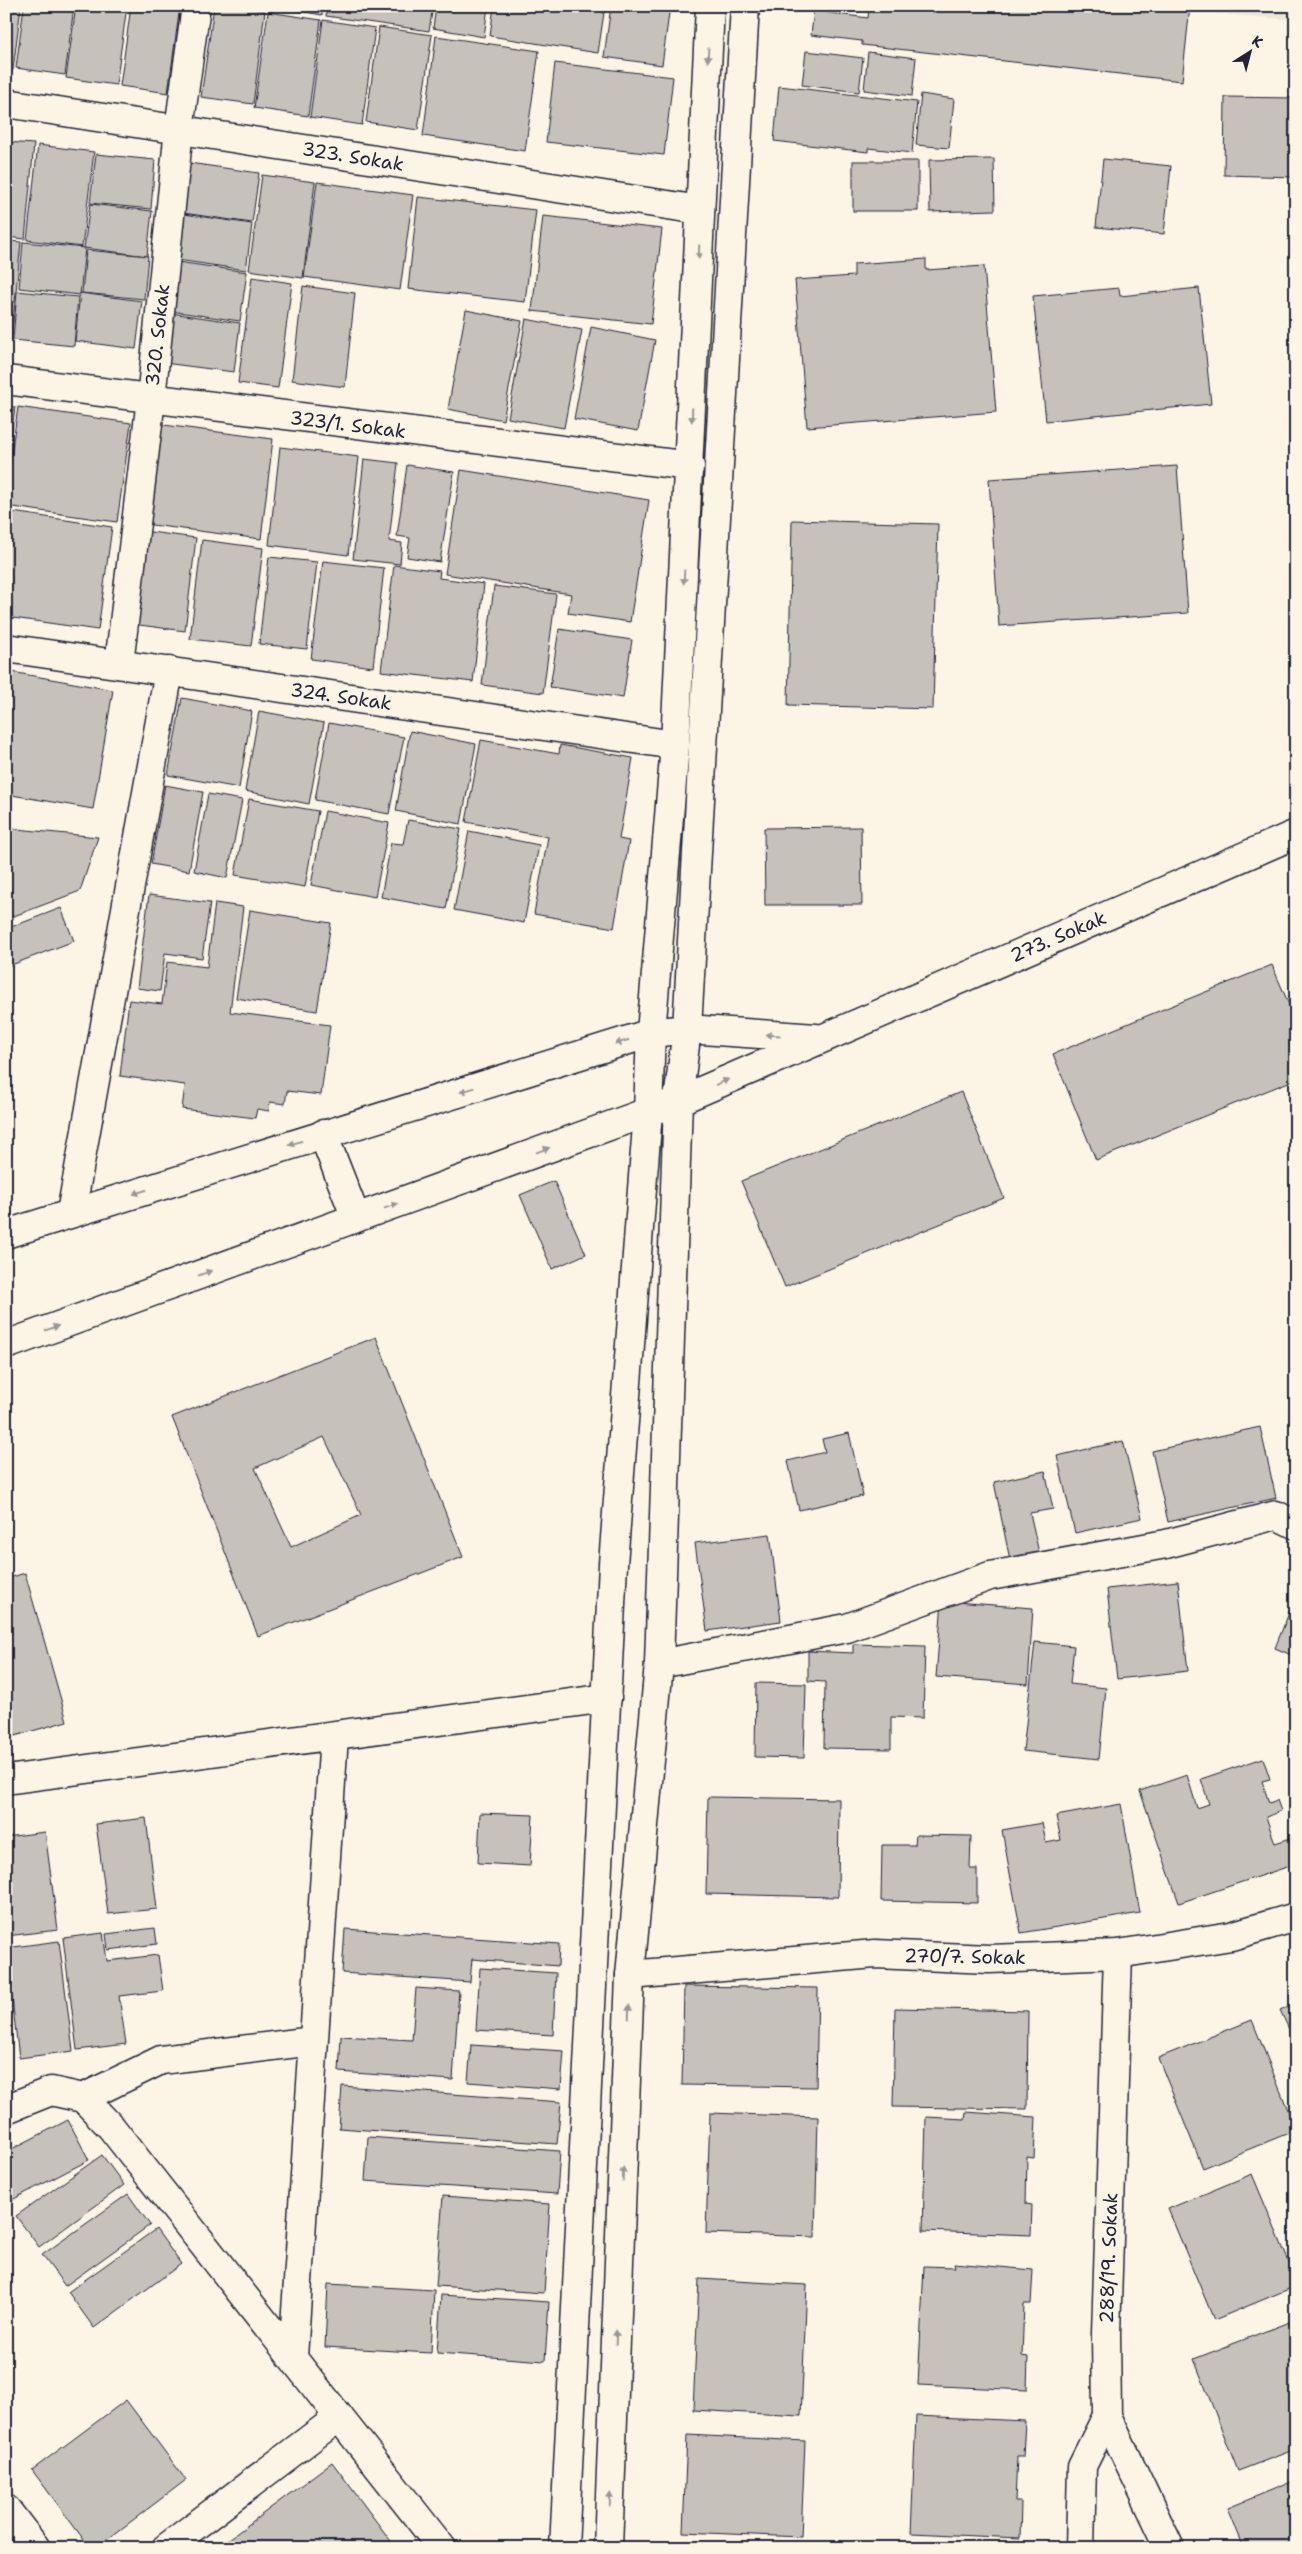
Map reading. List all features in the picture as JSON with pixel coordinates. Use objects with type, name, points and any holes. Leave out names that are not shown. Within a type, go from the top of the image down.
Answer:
[{"type":"street","name":"320. Sokak","points":[[119,664],[151,399],[179,129],[196,6]]},
{"type":"street","points":[[564,2548],[613,1564],[648,1112],[651,1033],[675,745],[690,466],[710,6]]},
{"type":"street","points":[[608,2548],[630,1976],[660,1664],[678,1101],[687,1029],[745,6]]},
{"type":"street","name":"323. Sokak","points":[[6,103],[700,210]]},
{"type":"street","name":"323/1. Sokak","points":[[6,380],[690,466]]},
{"type":"street","name":"324. Sokak","points":[[6,648],[675,745]]},
{"type":"street","points":[[71,1213],[169,671]]},
{"type":"street","name":"273. Sokak","points":[[6,1344],[678,1101],[1296,834]]},
{"type":"street","name":"273. Sokak","points":[[6,1234],[651,1033],[687,1029],[821,1038]]},
{"type":"street","points":[[323,1134],[356,1218]]},
{"type":"street","points":[[660,1664],[847,1628],[990,1576],[1166,1544],[1276,1515],[1296,1525]]},
{"type":"street","points":[[6,1780],[607,1698]]},
{"type":"street","points":[[293,2357],[334,1736]]},
{"type":"street","name":"270/7. Sokak","points":[[630,1976],[875,1954],[988,1959],[1118,1954],[1231,1936],[1296,1917]]},
{"type":"street","name":"288/19. Sokak","points":[[1118,1954],[1106,2334],[1107,2416],[1170,2548]]},
{"type":"street","points":[[83,2098],[161,2060],[313,2041]]},
{"type":"street","points":[[6,2109],[51,2091],[83,2098],[111,2127],[442,2548]]},
{"type":"street","points":[[1080,2548],[1082,2466],[1107,2416]]},
{"type":"street","points":[[166,2548],[339,2417]]},
{"type":"street","points":[[6,2509],[36,2548]]},
{"type":"shaded area","points":[[1125,6],[1296,6],[1296,20]]},
{"type":"building","points":[[6,6],[21,6],[13,70],[6,69]]},
{"type":"building","points":[[24,6],[74,6],[65,75],[16,68]]},
{"type":"building","points":[[76,6],[127,6],[116,85],[66,78]]},
{"type":"building","points":[[131,6],[180,6],[168,93],[120,86]]},
{"type":"building","points":[[214,6],[236,6],[265,11],[253,104],[201,97]]},
{"type":"building","points":[[270,6],[323,6],[322,15]]},
{"type":"building","points":[[327,6],[433,6],[429,31],[326,16]]},
{"type":"building","points":[[436,6],[488,6],[484,37],[433,28]]},
{"type":"building","points":[[494,6],[605,6],[598,53],[490,36]]},
{"type":"building","points":[[611,6],[670,6],[662,65],[604,57]]},
{"type":"building","points":[[869,6],[1190,6],[1182,81],[862,45],[862,41],[811,35],[814,11],[868,18]]},
{"type":"building","points":[[268,12],[321,20],[308,116],[254,108]]},
{"type":"building","points":[[323,20],[375,28],[362,125],[310,117]]},
{"type":"building","points":[[379,27],[432,35],[418,130],[366,122]]},
{"type":"building","points":[[436,36],[539,51],[525,151],[423,136]]},
{"type":"building","points":[[806,51],[863,58],[859,92],[802,85]]},
{"type":"building","points":[[868,52],[916,58],[912,96],[864,90]]},
{"type":"building","points":[[555,63],[673,77],[664,155],[546,142]]},
{"type":"building","points":[[779,86],[917,102],[912,153],[868,148],[868,152],[774,141]]},
{"type":"building","points":[[921,94],[954,99],[949,148],[916,145]]},
{"type":"building","points":[[1225,97],[1296,98],[1296,177],[1224,175]]},
{"type":"building","points":[[6,142],[34,144],[25,239],[6,237]]},
{"type":"building","points":[[38,145],[94,152],[82,247],[27,240]]},
{"type":"building","points":[[96,154],[155,160],[151,209],[90,203]]},
{"type":"building","points":[[994,159],[995,210],[930,212],[929,160]]},
{"type":"building","points":[[1103,159],[1171,166],[1164,234],[1096,227]]},
{"type":"building","points":[[853,161],[918,161],[918,211],[853,211]]},
{"type":"building","points":[[189,163],[259,173],[252,223],[183,213]]},
{"type":"building","points":[[262,175],[315,182],[303,278],[249,270]]},
{"type":"building","points":[[317,182],[413,195],[400,290],[304,277]]},
{"type":"building","points":[[418,197],[536,210],[525,302],[408,289]]},
{"type":"building","points":[[90,204],[152,211],[147,256],[84,248]]},
{"type":"building","points":[[184,214],[252,224],[246,270],[177,260]]},
{"type":"building","points":[[543,216],[662,229],[651,324],[532,311]]},
{"type":"building","points":[[6,241],[21,242],[11,342],[6,342]]},
{"type":"building","points":[[23,242],[85,248],[80,295],[19,288]]},
{"type":"building","points":[[86,250],[148,256],[144,299],[82,293]]},
{"type":"building","points":[[926,259],[926,270],[984,266],[996,412],[807,427],[795,280],[854,276],[854,264]]},
{"type":"building","points":[[177,262],[247,272],[240,321],[171,311]]},
{"type":"building","points":[[252,277],[292,283],[278,388],[238,383]]},
{"type":"building","points":[[303,286],[355,293],[345,387],[292,380]]},
{"type":"building","points":[[1119,288],[1120,296],[1199,288],[1211,404],[1046,421],[1033,296]]},
{"type":"building","points":[[17,291],[78,297],[74,346],[13,340]]},
{"type":"building","points":[[80,293],[142,301],[136,349],[75,341]]},
{"type":"building","points":[[466,310],[522,321],[503,420],[448,409]]},
{"type":"building","points":[[171,313],[240,323],[234,372],[164,363]]},
{"type":"building","points":[[526,319],[582,330],[564,428],[508,418]]},
{"type":"building","points":[[591,327],[655,340],[638,431],[574,419]]},
{"type":"building","points":[[6,406],[15,407],[6,474]]},
{"type":"building","points":[[18,407],[131,423],[117,522],[6,506],[6,490]]},
{"type":"building","points":[[156,424],[273,439],[261,539],[144,524]]},
{"type":"building","points":[[280,447],[359,457],[348,555],[269,545]]},
{"type":"building","points":[[364,459],[398,463],[389,541],[402,543],[400,564],[353,559]]},
{"type":"building","points":[[407,465],[454,472],[440,562],[407,557],[410,538],[397,536]]},
{"type":"building","points":[[1177,466],[1188,613],[999,626],[989,479]]},
{"type":"building","points":[[461,470],[649,500],[630,622],[568,613],[571,594],[445,574]]},
{"type":"building","points":[[6,511],[112,527],[98,630],[6,617]]},
{"type":"building","points":[[792,520],[938,524],[933,709],[788,705]]},
{"type":"building","points":[[143,531],[196,538],[185,631],[132,624]]},
{"type":"building","points":[[202,540],[263,548],[251,646],[190,639]]},
{"type":"building","points":[[269,557],[317,562],[307,649],[259,644]]},
{"type":"building","points":[[323,561],[384,568],[373,667],[311,659]]},
{"type":"building","points":[[394,565],[440,571],[439,578],[484,584],[473,682],[381,671]]},
{"type":"building","points":[[494,586],[556,594],[543,693],[482,685]]},
{"type":"building","points":[[559,629],[632,640],[623,698],[550,687]]},
{"type":"building","points":[[6,671],[113,690],[93,809],[6,794]]},
{"type":"building","points":[[182,698],[252,711],[239,788],[168,775]]},
{"type":"building","points":[[259,711],[324,723],[309,804],[245,791]]},
{"type":"building","points":[[329,723],[404,737],[389,814],[315,800]]},
{"type":"building","points":[[410,731],[476,744],[461,824],[396,811]]},
{"type":"building","points":[[481,740],[559,754],[560,745],[633,758],[619,839],[629,841],[614,928],[534,914],[548,837],[466,822]]},
{"type":"building","points":[[165,785],[203,792],[189,871],[151,864]]},
{"type":"building","points":[[208,794],[242,800],[227,878],[194,871]]},
{"type":"building","points":[[249,799],[318,811],[305,887],[235,875]]},
{"type":"building","points":[[325,811],[389,823],[375,897],[311,885]]},
{"type":"building","points":[[408,820],[461,829],[446,909],[381,897],[391,843],[403,844]]},
{"type":"building","points":[[861,827],[862,905],[765,905],[764,828]]},
{"type":"building","points":[[6,828],[98,837],[80,891],[6,919]]},
{"type":"building","points":[[469,831],[539,845],[524,923],[454,910]]},
{"type":"building","points":[[149,895],[210,903],[202,958],[165,953],[160,991],[137,988]]},
{"type":"building","points":[[215,903],[243,907],[230,1012],[330,1025],[321,1095],[287,1091],[285,1104],[270,1102],[269,1111],[257,1109],[255,1118],[182,1109],[185,1085],[120,1076],[129,1000],[162,1004],[167,962],[207,967]]},
{"type":"building","points":[[61,908],[74,941],[6,967],[6,929]]},
{"type":"building","points":[[250,910],[331,923],[317,1011],[236,998]]},
{"type":"building","points":[[1272,965],[1296,1021],[1296,1079],[1096,1160],[1053,1054]]},
{"type":"building","points":[[961,1092],[1004,1198],[785,1287],[741,1181]]},
{"type":"building","points":[[554,1181],[586,1254],[552,1269],[520,1195]]},
{"type":"building","points":[[376,1337],[463,1557],[258,1636],[172,1417]],"holes":[[[324,1437],[361,1515],[291,1547],[255,1468]]]},
{"type":"building","points":[[1260,1427],[1276,1498],[1168,1522],[1152,1451]]},
{"type":"building","points":[[849,1433],[863,1496],[799,1510],[788,1461],[825,1452],[822,1439]]},
{"type":"building","points":[[1123,1441],[1142,1518],[1075,1533],[1057,1456]]},
{"type":"building","points":[[1045,1471],[1053,1509],[1030,1513],[1039,1553],[1010,1560],[994,1482]]},
{"type":"building","points":[[770,1534],[781,1621],[707,1631],[695,1543]]},
{"type":"building","points":[[25,1573],[67,1721],[15,1736],[6,1706],[6,1631],[10,1630],[6,1619],[6,1579]]},
{"type":"building","points":[[1178,1581],[1188,1671],[1117,1679],[1107,1589]]},
{"type":"building","points":[[1296,1595],[1296,1657],[1275,1648]]},
{"type":"building","points":[[942,1601],[1033,1608],[1028,1684],[936,1677]]},
{"type":"building","points":[[1035,1642],[1074,1646],[1070,1684],[1106,1688],[1099,1759],[1023,1751]]},
{"type":"building","points":[[853,1644],[925,1646],[923,1718],[891,1717],[891,1749],[824,1748],[825,1682],[808,1681],[808,1651],[853,1653]]},
{"type":"building","points":[[756,1683],[806,1684],[804,1758],[755,1757]]},
{"type":"building","points":[[1263,1758],[1270,1779],[1262,1781],[1269,1803],[1277,1800],[1281,1811],[1266,1817],[1275,1843],[1291,1838],[1296,1853],[1296,1864],[1179,1903],[1140,1791],[1187,1775],[1197,1808],[1209,1804],[1201,1779]]},
{"type":"building","points":[[708,1797],[839,1799],[838,1897],[706,1894]]},
{"type":"building","points":[[1121,1804],[1140,1913],[1021,1933],[1002,1830],[1042,1823],[1046,1843],[1061,1840],[1056,1816]]},
{"type":"building","points":[[480,1813],[533,1815],[530,1866],[478,1863]]},
{"type":"building","points":[[146,1818],[157,1909],[108,1914],[96,1824]]},
{"type":"building","points":[[45,1832],[58,1930],[6,1936],[6,1837]]},
{"type":"building","points":[[916,1835],[971,1836],[970,1869],[977,1869],[977,1903],[881,1901],[882,1845],[915,1845]]},
{"type":"building","points":[[155,1928],[157,1944],[108,1950],[106,1934]]},
{"type":"building","points":[[345,1929],[559,1944],[558,1966],[472,1959],[470,1982],[342,1973]]},
{"type":"building","points":[[103,1933],[107,1961],[158,1955],[163,1991],[119,1996],[126,2044],[77,2050],[63,1938]]},
{"type":"building","points":[[59,1941],[73,2051],[19,2058],[6,1948]]},
{"type":"building","points":[[480,1968],[556,1973],[553,2035],[476,2030]]},
{"type":"building","points":[[684,1986],[818,1988],[816,2087],[682,2085]]},
{"type":"building","points":[[416,1988],[459,1991],[453,2080],[339,2072],[341,2036],[412,2040]]},
{"type":"building","points":[[1296,2003],[1296,2044],[1280,2010]]},
{"type":"building","points":[[895,2008],[1028,2011],[1027,2109],[893,2107]]},
{"type":"building","points":[[1252,2020],[1296,2130],[1203,2168],[1158,2058]]},
{"type":"building","points":[[471,2045],[564,2051],[561,2089],[468,2082]]},
{"type":"building","points":[[342,2086],[561,2102],[557,2144],[339,2128]]},
{"type":"building","points":[[966,2112],[1036,2117],[1034,2158],[1027,2157],[1026,2204],[1032,2205],[1031,2235],[923,2231],[926,2117],[965,2119]]},
{"type":"building","points":[[710,2113],[818,2117],[815,2237],[706,2233]]},
{"type":"building","points":[[68,2120],[89,2160],[6,2203],[6,2152]]},
{"type":"building","points":[[368,2137],[560,2151],[557,2194],[365,2181]]},
{"type":"building","points":[[102,2155],[124,2185],[39,2247],[16,2216]]},
{"type":"building","points":[[1252,2174],[1296,2279],[1296,2286],[1214,2320],[1168,2209]]},
{"type":"building","points":[[128,2194],[150,2225],[65,2286],[42,2255]]},
{"type":"building","points":[[443,2196],[550,2204],[544,2293],[436,2286]]},
{"type":"building","points":[[156,2229],[181,2264],[94,2328],[68,2292]]},
{"type":"building","points":[[954,2263],[1033,2270],[1031,2304],[1024,2304],[1022,2356],[1028,2357],[1027,2390],[918,2385],[924,2266],[955,2267]]},
{"type":"building","points":[[699,2279],[807,2285],[801,2416],[693,2410]]},
{"type":"building","points":[[328,2284],[434,2290],[431,2353],[325,2347]]},
{"type":"building","points":[[441,2295],[549,2302],[545,2361],[437,2353]]},
{"type":"building","points":[[1289,2322],[1296,2339],[1296,2449],[1238,2471],[1194,2359]]},
{"type":"building","points":[[126,2400],[186,2480],[96,2548],[90,2548],[32,2470]]},
{"type":"building","points":[[916,2416],[1025,2421],[1023,2457],[1017,2457],[1015,2502],[1021,2502],[1020,2538],[911,2533]]},
{"type":"building","points":[[687,2435],[805,2441],[801,2537],[683,2532]]},
{"type":"building","points":[[332,2462],[396,2548],[217,2548]]},
{"type":"building","points":[[1296,2480],[1296,2548],[1244,2548],[1228,2508]]}]
